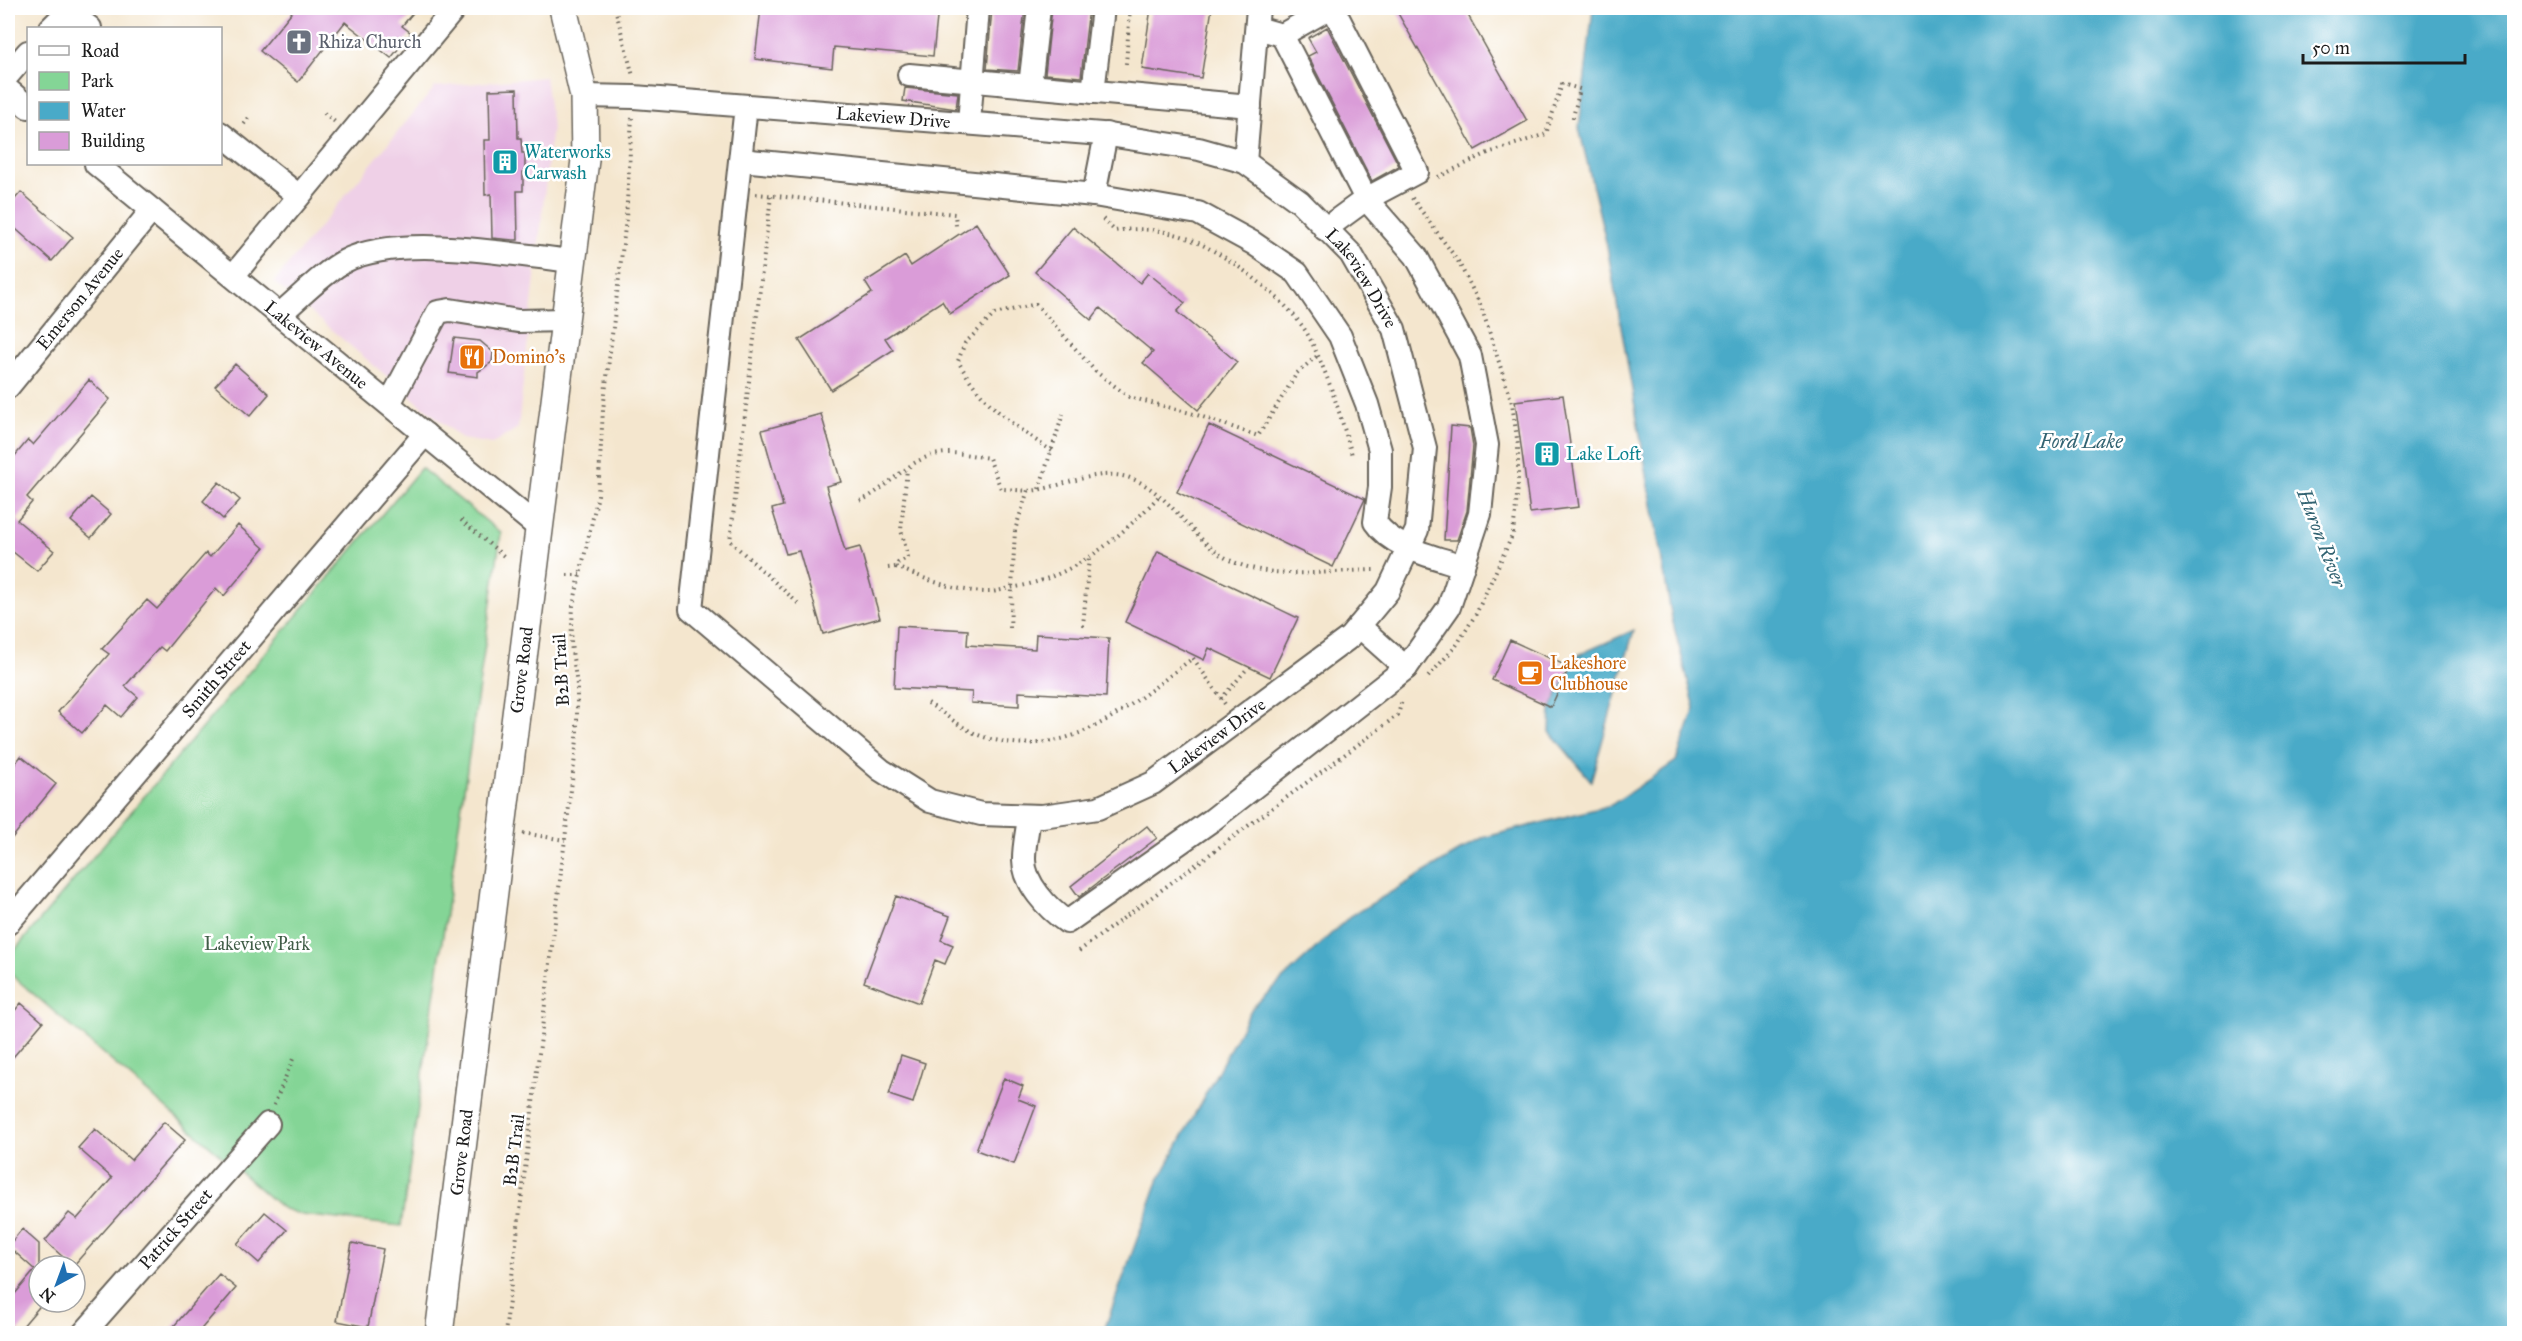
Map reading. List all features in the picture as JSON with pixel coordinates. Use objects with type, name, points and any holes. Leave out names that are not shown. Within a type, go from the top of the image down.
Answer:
[{"type":"main road","name":"Grove Road","points":[[439,1334],[585,160],[584,96],[563,8]]},
{"type":"street","points":[[233,276],[455,8]]},
{"type":"street","points":[[969,123],[978,8]]},
{"type":"street","points":[[1030,86],[1039,8]]},
{"type":"street","points":[[1093,92],[1103,8]]},
{"type":"street","points":[[1282,35],[1331,8],[1417,172],[1366,198],[1325,229]]},
{"type":"street","points":[[52,27],[68,10],[89,27]]},
{"type":"street","points":[[1029,816],[1023,860],[1033,886],[1052,912],[1067,922],[1212,820],[1406,668],[1449,606],[1480,514],[1487,445],[1470,356],[1416,256],[1366,198],[1282,35],[1257,17]]},
{"type":"street","points":[[1245,162],[1257,17]]},
{"type":"street","points":[[8,75],[27,53]]},
{"type":"street","points":[[909,75],[1250,106]]},
{"type":"street","points":[[8,90],[27,106]]},
{"type":"street","points":[[584,96],[634,97],[747,106]]},
{"type":"street","name":"Lakeview Drive","points":[[747,106],[969,123],[1106,134],[1199,149],[1245,162],[1300,202],[1351,254],[1394,329],[1425,448],[1417,530],[1388,591],[1350,638],[1154,783],[1098,808],[1029,816],[981,814],[930,801],[881,770],[691,609],[747,106]]},
{"type":"street","points":[[1092,194],[1106,134]]},
{"type":"street","points":[[222,135],[299,196]]},
{"type":"street","points":[[741,160],[1092,194],[1198,213],[1253,243],[1297,273],[1340,336],[1367,404],[1380,450],[1380,487],[1375,522],[1383,533],[1408,547],[1463,566]]},
{"type":"street","name":"Lakeview Avenue","points":[[97,165],[538,527]]},
{"type":"street","name":"Emerson Avenue","points":[[8,387],[152,210]]},
{"type":"street","points":[[280,314],[344,262],[380,250],[430,247],[573,261]]},
{"type":"street","points":[[389,404],[438,312],[450,310],[518,321],[565,320]]},
{"type":"street","name":"Smith Street","points":[[8,922],[425,434]]},
{"type":"street","points":[[1359,626],[1406,668]]},
{"type":"street","name":"Patrick Street","points":[[82,1334],[268,1124]]},
{"type":"path","name":"B2B Trail","points":[[505,1334],[577,740],[577,685],[571,645],[573,606],[598,495],[603,410],[626,219],[635,84],[615,8]]},
{"type":"path","points":[[1126,63],[1130,8]]},
{"type":"path","points":[[752,194],[955,214],[956,226]]},
{"type":"path","points":[[1092,194],[1089,206],[1115,231],[1126,229],[1172,233],[1217,253],[1244,271],[1282,302],[1307,333],[1332,386],[1352,455]]},
{"type":"path","points":[[771,196],[730,541],[801,606]]},
{"type":"path","points":[[1052,451],[1004,419],[969,381],[958,361],[965,343],[995,314],[1036,304],[1095,371],[1129,397],[1194,414],[1258,436],[1297,373],[1317,356]]},
{"type":"path","points":[[1039,490],[1063,414]]},
{"type":"path","points":[[860,501],[888,485],[923,458],[940,453],[989,458],[1001,489],[1039,490],[1068,481],[1111,476],[1134,480],[1160,495],[1217,553],[1238,565],[1279,571],[1399,568]]},
{"type":"path","points":[[896,567],[908,557],[901,530],[907,469]]},
{"type":"path","points":[[1010,628],[1015,530],[1028,490]]},
{"type":"path","points":[[888,568],[896,567],[946,586],[990,592],[1056,576],[1089,557],[1131,526],[1160,495]]},
{"type":"path","points":[[460,520],[506,558]]},
{"type":"path","points":[[1083,626],[1089,557]]},
{"type":"path","points":[[567,575],[580,575]]},
{"type":"path","points":[[928,703],[987,738],[1016,742],[1068,738],[1106,722],[1193,658],[1220,699],[1230,709]]},
{"type":"path","points":[[1220,699],[1246,670]]},
{"type":"path","points":[[536,835],[565,840]]},
{"type":"path","points":[[268,1124],[293,1059]]},
{"type":"shaded area","points":[[545,77],[552,126],[518,428],[492,444],[462,439],[274,282],[435,87]]},
{"type":"green space","name":"Lakeview Park","points":[[421,468],[501,533],[401,1226],[302,1215],[282,1208],[8,972],[8,958]]},
{"type":"water","name":"Ford Lake","points":[[1593,8],[2514,8],[2514,1333],[1103,1333],[1157,1184],[1252,1008],[1349,917],[1482,838],[1611,805],[1676,761],[1695,708],[1672,619],[1607,246],[1579,128]]},
{"type":"water","points":[[1634,630],[1591,781],[1550,732],[1551,707],[1578,655]]},
{"type":"building","name":"Rhiza Church","points":[[295,8],[417,8],[402,26],[411,33],[391,58],[345,22],[298,82],[260,51]]},
{"type":"building","points":[[761,8],[880,10],[880,8],[938,8],[933,56],[834,47],[832,68],[755,59]]},
{"type":"building","points":[[992,8],[1025,8],[1018,71],[987,69]]},
{"type":"building","points":[[1052,8],[1089,8],[1081,77],[1045,74]]},
{"type":"building","points":[[1151,8],[1212,8],[1201,78],[1142,69]]},
{"type":"building","points":[[1395,8],[1464,8],[1527,121],[1475,150]]},
{"type":"building","points":[[1327,27],[1399,166],[1372,181],[1308,56],[1316,52],[1308,38]]},
{"type":"building","points":[[905,88],[958,93],[956,109],[903,101]]},
{"type":"building","name":"Waterworks Carwash","points":[[517,89],[518,138],[521,138],[522,153],[525,153],[523,191],[517,191],[518,240],[492,238],[491,194],[485,195],[484,140],[490,140],[489,90]]},
{"type":"building","points":[[21,192],[73,237],[52,261],[8,222],[8,207]]},
{"type":"building","points":[[976,223],[1010,275],[950,314],[942,301],[885,338],[893,350],[831,390],[799,340],[872,293],[865,282],[905,256],[911,266]]},
{"type":"building","points":[[1073,227],[1140,283],[1148,273],[1185,303],[1177,312],[1237,362],[1198,410],[1143,363],[1153,352],[1100,308],[1091,320],[1035,272]]},
{"type":"building","name":"Domino's","points":[[454,338],[480,341],[493,352],[492,362],[478,372],[478,377],[449,373]]},
{"type":"building","points":[[235,364],[269,394],[250,416],[215,386]]},
{"type":"building","points":[[89,380],[110,399],[27,497],[32,502],[17,520],[54,551],[37,571],[8,548],[8,464],[28,440],[33,445]]},
{"type":"building","name":"Lake Loft","points":[[1563,395],[1579,507],[1530,513],[1515,401]]},
{"type":"building","points":[[821,414],[841,482],[826,486],[845,551],[860,547],[880,618],[823,634],[799,551],[786,554],[772,509],[783,506],[762,430]]},
{"type":"building","points":[[1209,425],[1365,499],[1333,567],[1177,492]]},
{"type":"building","points":[[1451,426],[1470,428],[1473,446],[1467,511],[1457,540],[1444,540]]},
{"type":"building","points":[[219,482],[240,500],[223,519],[203,501]]},
{"type":"building","points":[[91,497],[111,514],[91,538],[71,521]]},
{"type":"building","points":[[238,525],[264,548],[224,596],[216,588],[165,651],[160,647],[125,686],[138,697],[121,717],[107,705],[82,733],[58,712],[109,654],[102,649],[147,600],[157,609],[206,553],[210,557]]},
{"type":"building","points":[[1158,551],[1298,618],[1270,677],[1209,648],[1204,660],[1125,622]]},
{"type":"building","points":[[897,626],[968,630],[967,645],[1035,649],[1036,634],[1109,638],[1106,697],[1019,692],[1019,706],[971,703],[972,692],[894,688]]},
{"type":"building","name":"Lakeshore Clubhouse","points":[[1510,640],[1569,667],[1551,707],[1492,680]]},
{"type":"building","points":[[21,756],[56,784],[8,843],[8,773]]},
{"type":"building","points":[[1147,826],[1157,838],[1079,897],[1071,886]]},
{"type":"building","points":[[896,896],[950,916],[941,940],[953,945],[945,964],[935,960],[919,1003],[864,982]]},
{"type":"building","points":[[21,1003],[43,1022],[8,1063],[8,1019]]},
{"type":"building","points":[[901,1055],[925,1063],[913,1103],[889,1095]]},
{"type":"building","points":[[1004,1078],[1023,1086],[1018,1099],[1036,1106],[1014,1164],[976,1150]]},
{"type":"building","points":[[164,1122],[185,1140],[84,1254],[60,1254],[45,1241],[69,1213],[77,1219],[112,1178],[78,1148],[95,1129],[131,1160]]},
{"type":"building","points":[[265,1212],[287,1230],[259,1263],[237,1244]]},
{"type":"building","points":[[22,1229],[39,1244],[39,1254],[27,1254],[27,1263],[8,1246]]},
{"type":"building","points":[[352,1243],[383,1249],[368,1327],[337,1321]]},
{"type":"building","points":[[219,1274],[236,1288],[197,1334],[167,1334]]},
{"type":"building","points":[[27,1279],[27,1314],[33,1314],[16,1334],[8,1334],[8,1302]]},
{"type":"place","name":"Rhiza Church","points":[[299,42]]},
{"type":"place","name":"Waterworks Carwash","points":[[505,162]]},
{"type":"place","name":"Domino's","points":[[472,357]]},
{"type":"place","name":"Lake Loft","points":[[1547,454]]},
{"type":"place","name":"Lakeshore Clubhouse","points":[[1530,673]]},
{"type":"water label","name":"Huron River","points":[[2322,538]]}]
